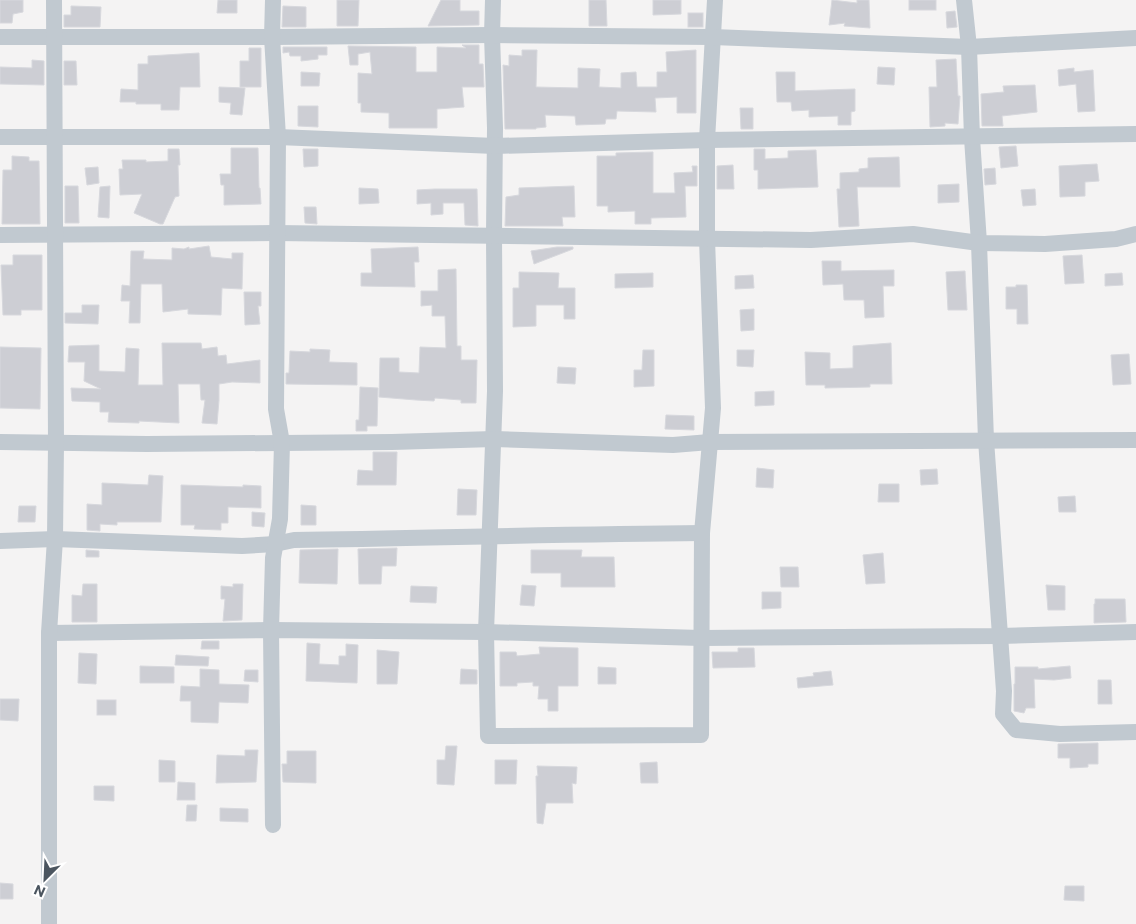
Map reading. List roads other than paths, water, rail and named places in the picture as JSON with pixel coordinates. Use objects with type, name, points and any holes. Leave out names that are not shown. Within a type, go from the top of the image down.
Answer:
[{"type":"street","points":[[49,924],[49,633],[55,539],[56,443],[54,0]]},
{"type":"street","points":[[273,0],[272,37],[278,137],[276,409],[282,443],[280,519],[273,558],[271,630],[273,825]]},
{"type":"street","points":[[493,0],[495,146],[494,439],[490,491],[486,632],[488,736],[701,735],[702,533],[713,408],[707,239],[707,140],[715,0]]},
{"type":"street","points":[[964,0],[969,47],[972,138],[979,243],[986,440],[1004,691],[1003,714],[1016,730],[1060,734],[1136,732]]},
{"type":"street","points":[[0,37],[492,35],[713,37],[969,47],[1136,38]]},
{"type":"street","points":[[0,137],[278,137],[495,146],[707,140],[972,138],[1136,134]]},
{"type":"street","points":[[0,236],[276,233],[811,240],[913,234],[979,243],[1045,244],[1116,239],[1136,234]]},
{"type":"street","points":[[0,442],[282,443],[494,439],[673,444],[710,442],[1136,440]]},
{"type":"street","points":[[0,541],[55,539],[242,546],[275,544],[294,540],[702,533]]},
{"type":"street","points":[[49,633],[271,630],[486,632],[701,638],[1000,636],[1136,632]]}]
